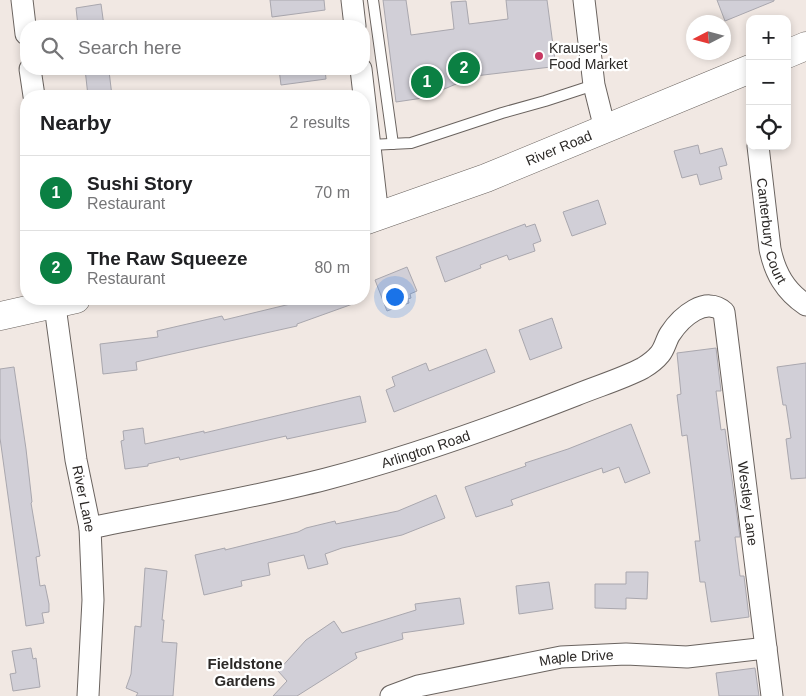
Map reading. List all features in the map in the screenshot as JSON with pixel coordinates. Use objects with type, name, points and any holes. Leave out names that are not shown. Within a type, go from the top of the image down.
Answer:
[{"type":"main road","points":[[791,52],[806,46]]},
{"type":"main road","name":"River Road","points":[[371,219],[486,178],[746,73]]},
{"type":"main road","points":[[0,316],[43,305]]},
{"type":"street","points":[[22,0],[24,20]]},
{"type":"street","points":[[584,0],[594,85],[605,129]]},
{"type":"street","points":[[31,75],[33,90]]},
{"type":"street","points":[[362,75],[363,90]]},
{"type":"street","points":[[370,145],[371,219]]},
{"type":"street","name":"Canterbury Court","points":[[758,150],[773,265],[782,283],[802,299]]},
{"type":"street","name":"River Lane","points":[[62,305],[76,460],[90,528],[93,600],[88,696]]},
{"type":"street","name":"Arlington Road","points":[[90,528],[325,479],[398,459],[460,438],[644,368],[660,354],[669,334],[678,323],[695,308],[718,307],[724,312]]},
{"type":"street","name":"Westley Lane","points":[[724,312],[772,696]]},
{"type":"street","name":"Maple Drive","points":[[391,696],[418,686],[561,657],[626,654],[687,657],[766,648]]},
{"type":"lane","points":[[370,43],[394,144]]},
{"type":"lane","points":[[370,145],[411,143],[594,85]]},
{"type":"building","points":[[270,0],[324,0],[325,10],[272,17]]},
{"type":"building","points":[[383,0],[406,0],[411,35],[454,29],[451,2],[466,1],[469,24],[508,19],[506,0],[547,0],[555,60],[551,67],[475,76],[423,98],[396,102]]},
{"type":"building","points":[[717,0],[774,0],[731,19],[731,15],[723,15]]},
{"type":"building","points":[[101,4],[103,20],[77,20],[76,8]]},
{"type":"building","points":[[86,75],[109,75],[111,90],[87,90]]},
{"type":"building","points":[[280,75],[326,75],[326,79],[281,85]]},
{"type":"building","points":[[698,145],[700,154],[722,148],[727,165],[719,167],[722,179],[700,185],[697,174],[682,178],[674,151]]},
{"type":"building","points":[[598,200],[606,224],[572,236],[563,212]]},
{"type":"building","points":[[525,224],[526,227],[535,224],[541,241],[533,244],[535,251],[509,260],[507,255],[480,265],[481,268],[445,282],[436,257]]},
{"type":"building","points":[[407,267],[417,291],[410,294],[409,303],[387,311],[375,280]]},
{"type":"building","points":[[286,305],[350,305],[297,324],[297,326],[136,362],[137,370],[103,374],[100,344],[158,337],[157,331],[222,316],[224,320]]},
{"type":"building","points":[[552,318],[562,348],[530,360],[519,330]]},
{"type":"building","points":[[716,348],[721,391],[716,391],[721,430],[725,429],[740,537],[735,537],[740,576],[744,576],[749,617],[711,622],[705,582],[700,582],[695,541],[700,541],[692,475],[687,435],[682,436],[677,395],[681,394],[677,353]]},
{"type":"building","points":[[486,349],[495,372],[394,412],[386,390],[395,386],[392,377],[426,363],[429,371]]},
{"type":"building","points":[[806,363],[806,478],[791,479],[786,439],[791,438],[777,367]]},
{"type":"building","points":[[14,367],[26,449],[31,503],[40,556],[36,557],[40,586],[45,585],[49,604],[49,612],[42,613],[44,623],[26,626],[0,438],[0,369]]},
{"type":"building","points":[[360,396],[366,422],[287,439],[286,436],[180,460],[179,457],[148,464],[148,466],[125,469],[121,441],[124,440],[123,431],[143,428],[145,444],[204,431],[204,433]]},
{"type":"building","points":[[631,424],[650,473],[625,483],[619,467],[603,473],[602,468],[511,500],[513,505],[476,517],[465,487],[526,466],[525,463],[568,449]]},
{"type":"building","points":[[436,495],[445,518],[402,535],[342,548],[325,554],[328,564],[308,569],[304,555],[268,563],[270,575],[241,581],[242,586],[204,595],[195,555],[225,548],[225,550],[335,521],[336,524],[398,511]]},
{"type":"building","points":[[145,568],[167,571],[162,620],[164,620],[162,642],[177,643],[173,696],[136,696],[138,693],[126,688],[131,674],[135,626],[141,627]]},
{"type":"building","points":[[626,572],[648,572],[647,599],[626,598],[626,609],[595,608],[595,584],[626,584]]},
{"type":"building","points":[[549,582],[553,609],[519,614],[516,586]]},
{"type":"building","points":[[460,598],[464,624],[402,633],[403,639],[355,653],[357,658],[297,696],[273,696],[287,681],[278,671],[306,640],[334,621],[342,633],[416,610],[415,604]]},
{"type":"building","points":[[31,648],[33,659],[36,658],[40,687],[13,691],[10,674],[16,673],[12,651]]},
{"type":"building","points":[[755,668],[759,696],[719,696],[716,673]]},
{"type":"place","name":"Krauser's Food Market","points":[[539,56]]},
{"type":"place","name":"The Raw Squeeze","points":[[464,68]]},
{"type":"place","name":"Sushi Story","points":[[427,82]]},
{"type":"district","name":"Fieldstone Gardens","points":[[245,672]]}]
